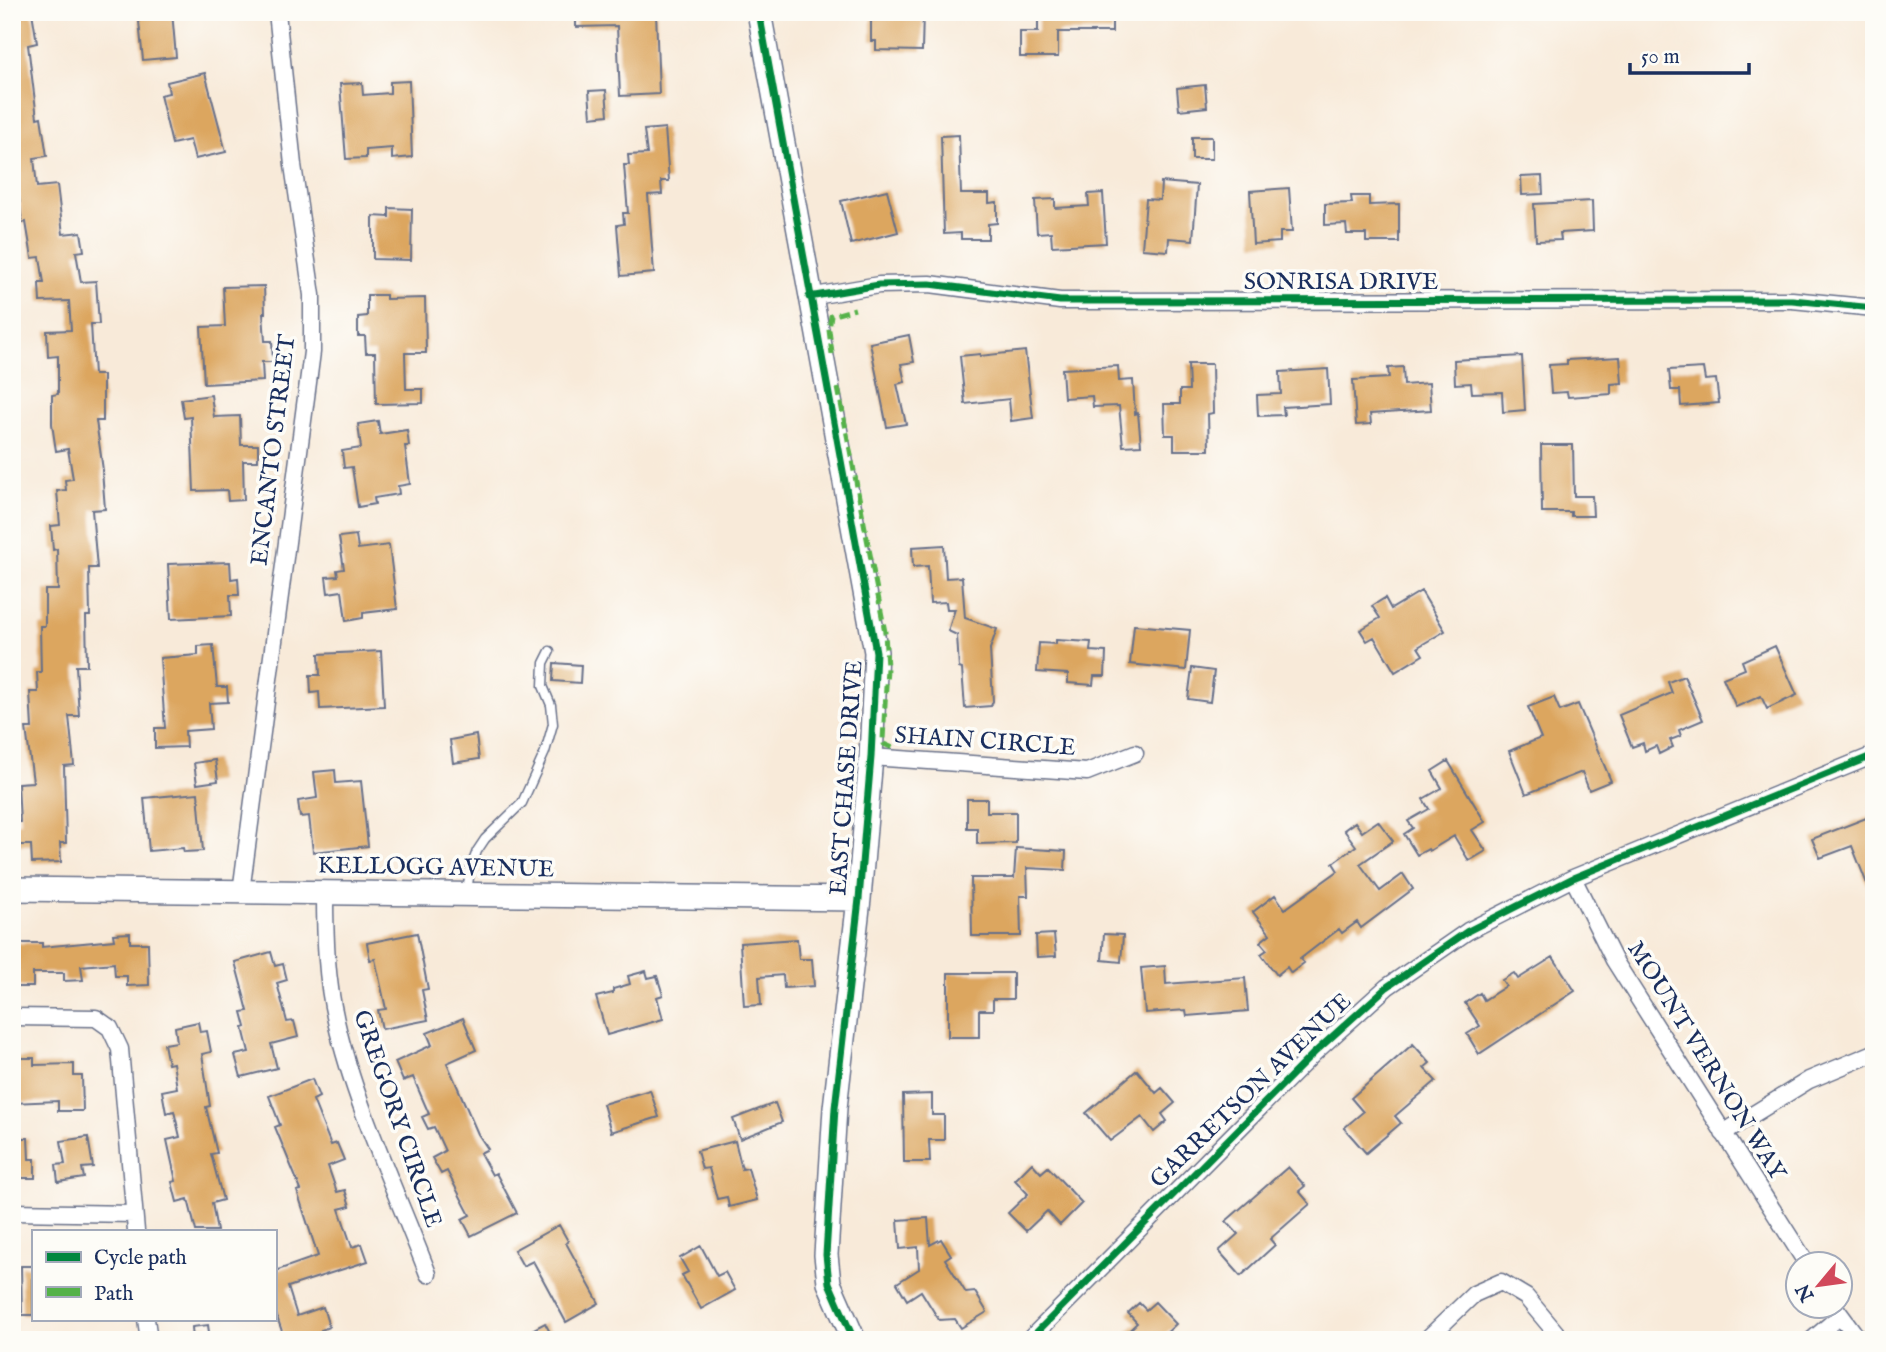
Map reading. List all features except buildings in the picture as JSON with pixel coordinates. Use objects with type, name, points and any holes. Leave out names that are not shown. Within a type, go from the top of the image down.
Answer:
[{"type":"street","name":"ENCANTO STREET","points":[[241,892],[312,352],[312,295],[293,165],[277,12]]},
{"type":"street","name":"EAST CHASE DRIVE","points":[[759,12],[876,652],[871,757],[859,899],[835,1108],[826,1255],[829,1283],[854,1340]]},
{"type":"street","name":"SONRISA DRIVE","points":[[809,296],[879,285],[930,284],[965,286],[1060,301],[1792,300],[1874,308]]},
{"type":"street","name":"SHAIN CIRCLE","points":[[871,757],[1087,772],[1135,753]]},
{"type":"street","name":"GARRETSON AVENUE","points":[[1030,1340],[1314,1053],[1387,987],[1468,931],[1573,878],[1874,755]]},
{"type":"street","name":"MOUNT VERNON WAY","points":[[1573,878],[1614,960],[1797,1250]]},
{"type":"street","name":"KELLOGG AVENUE","points":[[12,889],[859,899]]},
{"type":"street","name":"GREGORY CIRCLE","points":[[325,893],[326,961],[336,1022],[368,1120],[428,1274]]},
{"type":"street","points":[[12,1017],[96,1018],[110,1028],[120,1049],[136,1230]]},
{"type":"street","points":[[1723,1133],[1809,1080],[1874,1053]]},
{"type":"street","points":[[12,1212],[134,1214]]},
{"type":"street","points":[[1426,1340],[1474,1294],[1501,1282],[1526,1297],[1562,1340]]},
{"type":"street","points":[[146,1320],[149,1340]]},
{"type":"street","points":[[1812,1340],[1829,1320]]},
{"type":"street","points":[[1844,1320],[1859,1340]]},
{"type":"lane","points":[[467,894],[470,870],[477,851],[485,839],[522,803],[545,751],[553,724],[551,705],[543,686],[544,663],[550,651]]},
{"type":"marked path","points":[[832,354],[829,330],[831,316],[855,309]]},
{"type":"marked path","points":[[838,388],[885,632],[887,668],[883,740],[884,744],[893,748]]},
{"type":"cycle path","points":[[759,12],[876,652],[871,757],[859,899],[835,1108],[826,1255],[829,1283],[854,1340]]},
{"type":"cycle path","points":[[809,297],[879,285],[930,284],[1060,301],[1792,300],[1874,308]]},
{"type":"cycle path","points":[[1029,1340],[1314,1053],[1387,987],[1468,931],[1573,878],[1874,755]]}]
